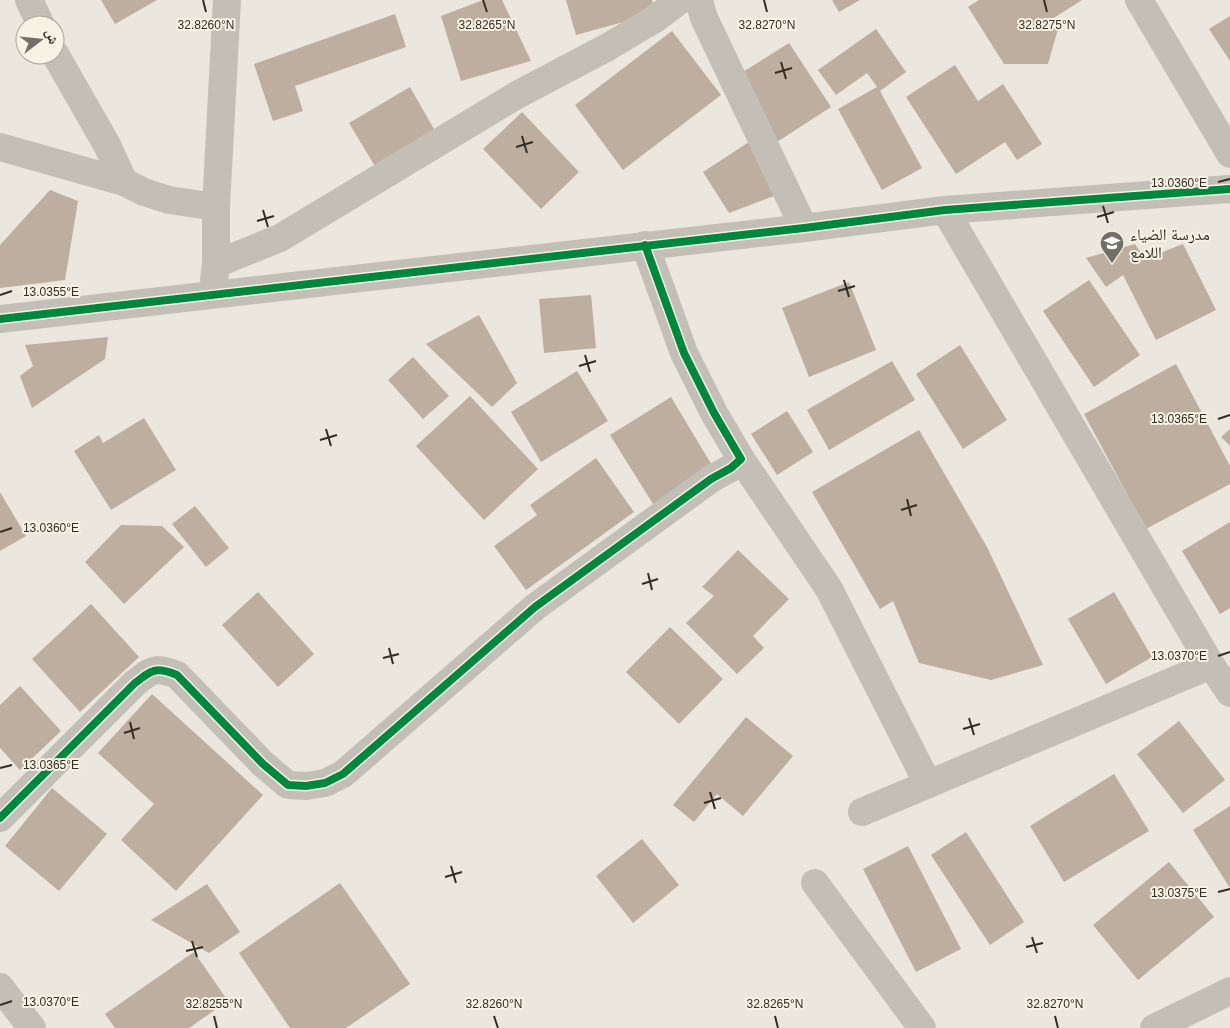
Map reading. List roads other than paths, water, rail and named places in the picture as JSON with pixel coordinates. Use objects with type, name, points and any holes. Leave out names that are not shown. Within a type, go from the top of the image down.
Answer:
[{"type":"street","points":[[29,0],[36,15]]},
{"type":"street","points":[[211,295],[216,264],[216,207],[226,0]]},
{"type":"street","points":[[216,264],[280,238],[517,95],[655,19],[680,0]]},
{"type":"street","points":[[696,0],[699,1],[704,18],[804,228]]},
{"type":"street","points":[[1139,0],[1230,154]]},
{"type":"street","points":[[61,65],[107,145],[124,182]]},
{"type":"street","points":[[0,147],[124,182],[144,192],[169,200],[216,207]]},
{"type":"street","points":[[0,319],[804,228],[946,210],[1230,189]]},
{"type":"street","points":[[946,210],[1211,665],[1230,693]]},
{"type":"street","points":[[645,245],[684,352],[714,413],[741,459],[829,589],[928,784]]},
{"type":"street","points":[[0,818],[134,684],[150,671],[163,669],[177,675],[263,764],[288,786],[325,783],[344,774],[535,607],[741,459]]},
{"type":"street","points":[[862,812],[1211,665]]},
{"type":"street","points":[[815,883],[922,1028]]},
{"type":"street","points":[[0,987],[32,1028]]},
{"type":"street","points":[[1154,1028],[1230,991]]},
{"type":"place","name":"مدرسة الضياء اللامع","points":[[1112,264]]}]
